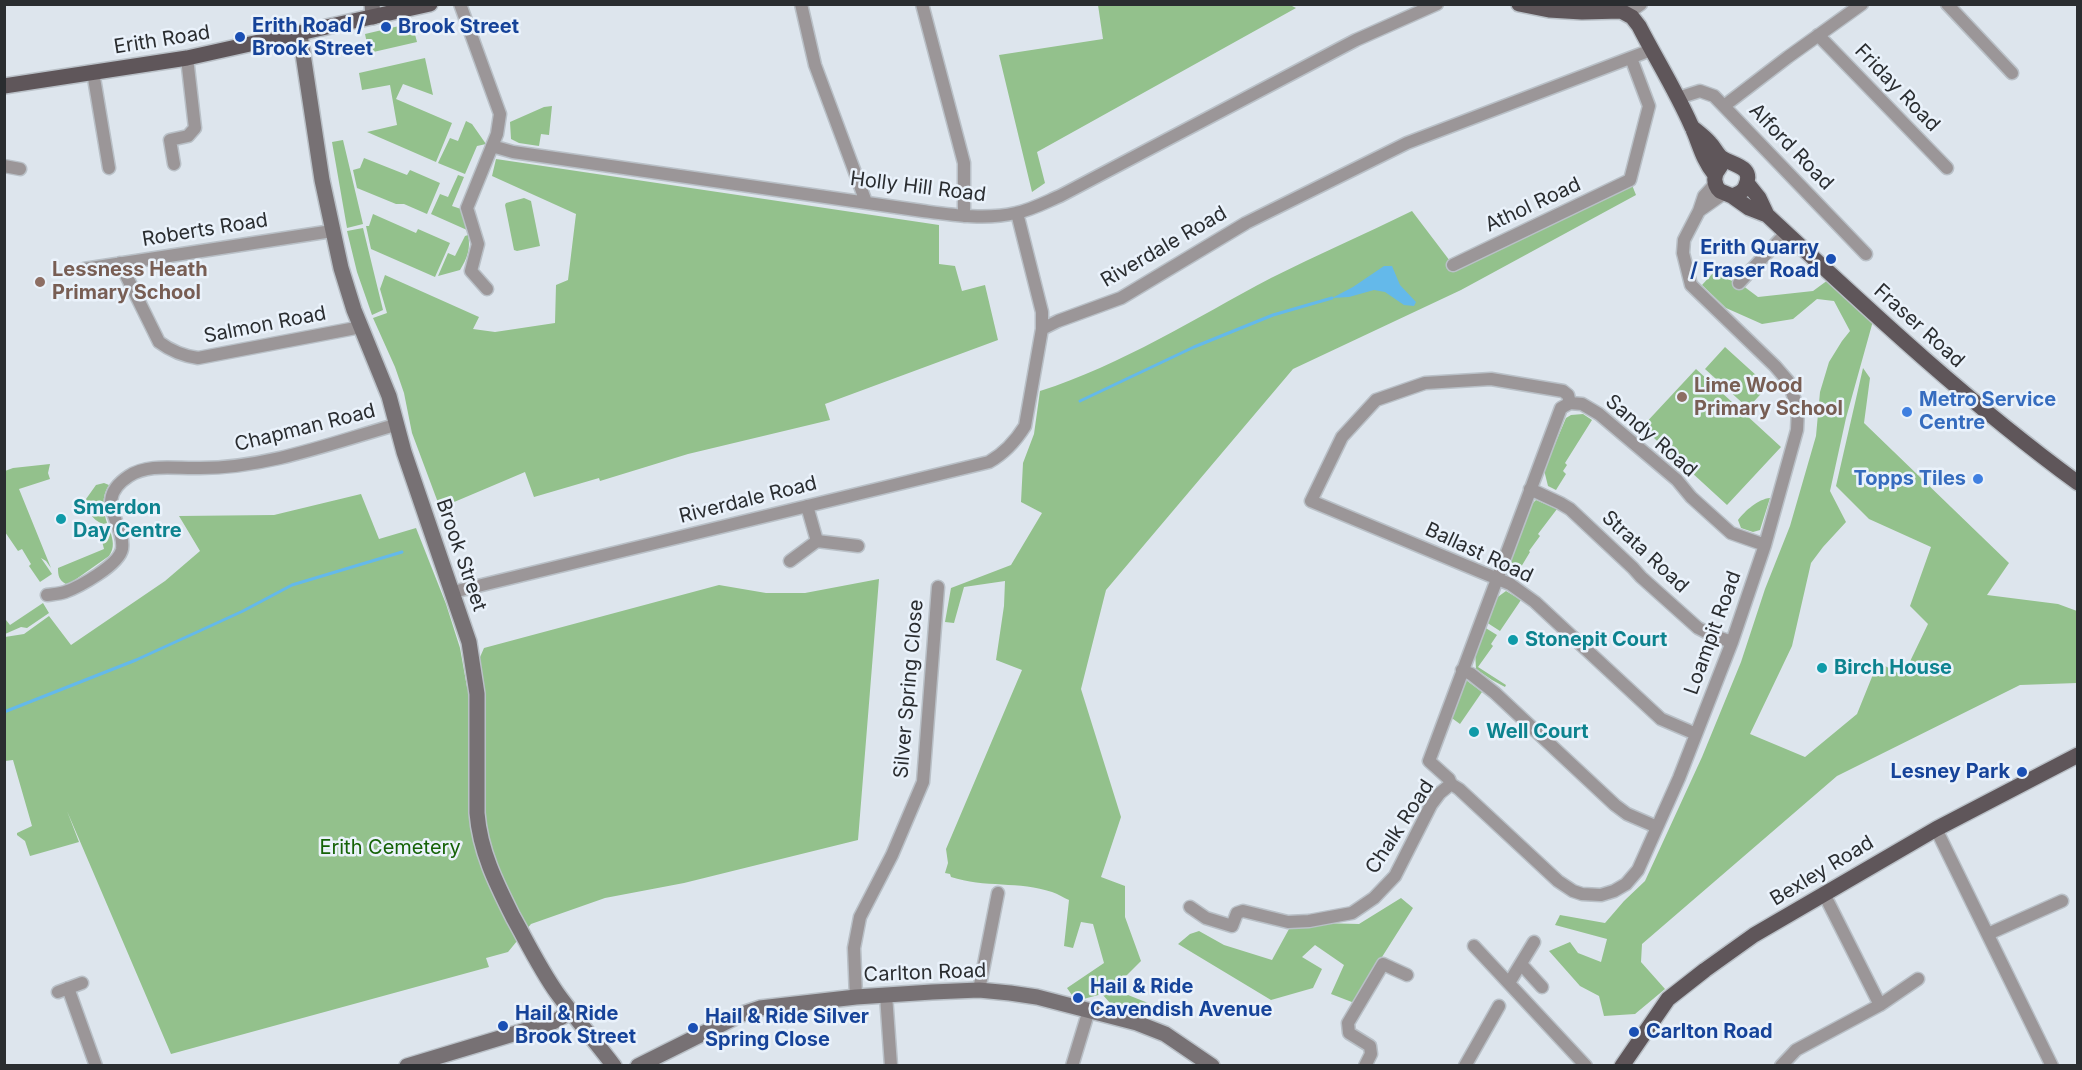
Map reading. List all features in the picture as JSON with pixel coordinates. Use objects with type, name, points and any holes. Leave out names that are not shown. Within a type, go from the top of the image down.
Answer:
[{"type":"main road","name":"Erith Road","points":[[4,86],[187,58],[300,34],[373,11],[430,4]]},
{"type":"main road","points":[[1519,4],[1549,10],[1621,11],[1627,14]]},
{"type":"main road","name":"Fraser Road","points":[[1627,14],[1639,26],[1678,98],[1699,148],[1721,187],[1749,208],[1767,215]]},
{"type":"main road","name":"Fraser Road","points":[[1692,127],[1709,141],[1721,157],[1742,167],[1747,174],[1747,183],[1759,198],[1767,215],[1786,233],[1958,390],[2025,445],[2078,483]]},
{"type":"main road","points":[[1730,162],[1719,168],[1721,187],[1740,193],[1747,183]]},
{"type":"main road","name":"Bexley Road","points":[[1622,1065],[1668,999],[1754,936],[1936,830],[2078,755]]},
{"type":"street","points":[[460,4],[499,106],[500,122],[467,208],[478,244],[471,271],[487,289]]},
{"type":"street","points":[[801,4],[815,65],[866,202]]},
{"type":"street","points":[[922,4],[964,163],[963,216]]},
{"type":"street","name":"Holly Hill Road","points":[[492,146],[513,152],[963,216],[1017,213],[1060,196],[1356,40],[1437,4]]},
{"type":"street","points":[[1627,14],[1641,4]]},
{"type":"street","points":[[1724,106],[1862,4]]},
{"type":"street","points":[[1947,4],[2012,74]]},
{"type":"street","name":"Brook Street","points":[[300,34],[332,231],[354,310],[386,387],[395,425],[469,642],[478,713],[475,770],[478,832],[485,857],[497,886],[532,951],[571,1012],[614,1065]]},
{"type":"street","name":"Friday Road","points":[[1818,35],[1947,168]]},
{"type":"street","name":"Riverdale Road","points":[[453,592],[989,462],[1004,453],[1025,426],[1042,329],[1121,298],[1246,223],[1407,143],[1651,50]]},
{"type":"street","points":[[174,164],[170,140],[188,136],[195,128],[187,58]]},
{"type":"street","name":"Athol Road","points":[[1453,265],[1630,180],[1649,106],[1631,58]]},
{"type":"street","points":[[93,72],[109,168]]},
{"type":"street","name":"Alford Road","points":[[1678,98],[1700,91],[1714,96],[1866,254]]},
{"type":"street","points":[[4,166],[20,169]]},
{"type":"street","name":"Loampit Road","points":[[1462,669],[1429,758],[1430,764],[1558,880],[1574,891],[1592,896],[1609,894],[1626,884],[1638,870],[1657,827],[1732,642],[1765,544],[1795,441],[1798,409],[1793,391],[1781,372],[1691,285],[1683,253],[1684,240],[1704,196],[1721,187]]},
{"type":"street","points":[[1017,213],[1042,312],[1042,329]]},
{"type":"street","name":"Roberts Road","points":[[84,269],[332,231]]},
{"type":"street","points":[[1739,284],[1786,233]]},
{"type":"street","name":"Salmon Road","points":[[120,263],[159,342],[186,356],[198,358],[361,327]]},
{"type":"street","name":"Sandy Road","points":[[1311,501],[1342,437],[1376,400],[1425,383],[1491,379],[1563,391],[1568,395],[1570,403],[1582,404],[1614,425],[1677,480],[1691,497],[1731,533],[1765,544]]},
{"type":"street","points":[[1570,403],[1561,408],[1462,669],[1495,693],[1615,805],[1627,814],[1657,827]]},
{"type":"street","name":"Chapman Road","points":[[47,595],[63,593],[82,585],[118,557],[122,543],[111,510],[115,489],[119,482],[132,474],[152,468],[214,468],[251,464],[395,425]]},
{"type":"street","name":"Strata Road","points":[[1530,489],[1570,509],[1698,628],[1732,642]]},
{"type":"street","name":"Ballast Road","points":[[1311,501],[1510,584],[1535,602],[1662,719],[1696,734]]},
{"type":"street","points":[[807,506],[816,541]]},
{"type":"street","points":[[790,561],[816,541],[858,546]]},
{"type":"street","name":"Silver Spring Close","points":[[856,997],[854,948],[860,917],[892,855],[923,782],[938,587]]},
{"type":"street","name":"Chalk Road","points":[[1190,907],[1206,918],[1232,926],[1237,913],[1243,910],[1288,922],[1309,921],[1352,913],[1374,898],[1395,876],[1431,805],[1451,784]]},
{"type":"street","points":[[1936,830],[2052,1065]]},
{"type":"street","points":[[979,990],[998,893]]},
{"type":"street","points":[[1824,894],[1880,1005]]},
{"type":"street","points":[[1988,934],[2062,901]]},
{"type":"street","points":[[1509,983],[1534,942]]},
{"type":"street","points":[[1474,946],[1586,1065]]},
{"type":"street","points":[[1365,1065],[1371,1054],[1370,1046],[1349,1033],[1348,1023],[1383,964],[1407,975]]},
{"type":"street","points":[[1521,964],[1542,987]]},
{"type":"street","points":[[1781,1065],[1796,1050],[1880,1005],[1918,979]]},
{"type":"street","points":[[82,983],[63,990],[96,1065]]},
{"type":"street","name":"Carlton Road","points":[[638,1065],[742,1014],[760,1008],[856,997],[979,990],[1037,997],[1147,1027],[1166,1034],[1193,1059],[1212,1065]]},
{"type":"street","points":[[886,995],[891,1065]]},
{"type":"street","points":[[1465,1065],[1499,1006]]},
{"type":"street","points":[[1072,1065],[1089,1010]]},
{"type":"street","points":[[406,1065],[553,1022],[571,1012]]},
{"type":"green space","points":[[1288,4],[1296,8],[1037,152],[1045,183],[1032,192],[999,55],[1103,39],[1098,5]]},
{"type":"green space","points":[[412,23],[417,42],[369,53],[365,34]]},
{"type":"green space","points":[[425,58],[433,95],[403,84],[396,99],[452,123],[436,162],[367,132],[397,125],[390,85],[362,90],[359,73]]},
{"type":"green space","points":[[552,106],[549,135],[541,134],[539,146],[519,143],[511,139],[510,122],[544,107]]},
{"type":"green space","points":[[466,121],[472,124],[486,144],[477,146],[465,174],[438,163],[450,138],[458,141]]},
{"type":"green space","points":[[343,140],[363,224],[347,228],[332,142]]},
{"type":"green space","points":[[364,158],[407,175],[410,170],[440,183],[427,214],[357,188],[353,170],[360,168]]},
{"type":"green space","points":[[496,159],[939,225],[939,264],[955,266],[962,291],[985,285],[998,340],[825,404],[830,420],[688,454],[600,481],[599,478],[534,497],[525,472],[440,508],[412,433],[404,393],[395,367],[373,318],[387,313],[380,289],[385,275],[479,317],[473,329],[495,332],[555,323],[556,285],[568,280],[576,214],[492,176]]},
{"type":"green space","points":[[458,175],[464,177],[452,206],[461,209],[467,230],[431,214],[440,194],[448,197]]},
{"type":"green space","points":[[1630,180],[1636,195],[1461,290],[1293,369],[1106,590],[1081,689],[1121,817],[1101,877],[1125,886],[1125,917],[1141,961],[1120,982],[1123,993],[1163,1009],[1141,1021],[1118,1012],[1102,994],[1076,1001],[1067,988],[1104,963],[1093,924],[1081,922],[1073,948],[1064,946],[1069,900],[1040,889],[964,880],[945,873],[948,863],[946,849],[1022,670],[996,660],[1004,606],[1005,581],[964,587],[954,623],[945,622],[951,588],[1011,565],[1042,513],[1021,502],[1023,463],[1034,434],[1040,391],[1129,354],[1271,278],[1412,211],[1453,265]]},
{"type":"green space","points":[[524,198],[531,201],[540,246],[517,251],[514,250],[505,205]]},
{"type":"green space","points":[[373,214],[416,233],[418,229],[450,243],[435,277],[371,249],[366,226],[369,226]]},
{"type":"green space","points":[[363,228],[383,310],[372,315],[357,272],[347,231]]},
{"type":"green space","points":[[468,235],[468,253],[460,270],[438,276],[448,253],[455,256],[465,236]]},
{"type":"green space","points":[[1713,273],[1742,285],[1758,297],[1813,291],[1828,280],[1873,321],[1846,418],[1830,491],[1846,522],[1811,563],[1792,646],[1750,734],[1805,757],[1857,714],[1878,662],[1903,676],[1928,624],[1910,606],[1931,547],[1869,519],[1836,486],[1863,368],[1870,378],[1864,423],[2009,563],[1987,595],[2058,604],[2077,611],[2077,683],[2020,685],[1837,776],[1642,944],[1641,962],[1665,989],[1635,1014],[1604,1016],[1599,996],[1580,986],[1549,951],[1570,942],[1578,953],[1601,962],[1607,939],[1555,925],[1560,915],[1605,923],[1645,881],[1702,757],[1741,662],[1765,589],[1790,526],[1816,436],[1820,392],[1829,362],[1850,331],[1834,301],[1817,299],[1793,319],[1762,324],[1726,308],[1702,285]]},
{"type":"green space","points":[[1725,347],[1768,386],[1748,408],[1705,369]]},
{"type":"green space","points":[[1696,369],[1781,447],[1727,505],[1642,427]]},
{"type":"green space","points":[[1583,414],[1592,420],[1565,463],[1567,465],[1563,471],[1566,474],[1556,490],[1548,486],[1544,470],[1566,418]]},
{"type":"green space","points":[[50,464],[48,473],[50,479],[19,489],[51,568],[41,558],[52,574],[40,582],[29,566],[31,564],[22,549],[18,551],[5,532],[5,471]]},
{"type":"green space","points":[[104,483],[109,485],[104,504],[107,523],[103,524],[90,514],[86,499],[96,485]]},
{"type":"green space","name":"Erith Cemetery","points":[[361,494],[379,539],[416,528],[446,604],[460,648],[467,687],[484,648],[719,585],[766,593],[805,593],[879,579],[858,840],[684,883],[605,898],[531,924],[508,952],[486,958],[489,967],[171,1054],[67,811],[79,842],[30,856],[25,841],[17,835],[32,826],[13,760],[5,761],[5,637],[24,634],[49,616],[71,645],[165,581],[200,551],[179,516],[274,515]]},
{"type":"green space","points":[[1770,498],[1760,530],[1753,532],[1741,528],[1738,520],[1744,513],[1756,503]]},
{"type":"green space","points":[[1536,500],[1557,509],[1538,534],[1540,536],[1515,577],[1512,576],[1508,566],[1532,504]]},
{"type":"green space","points":[[99,529],[110,530],[113,544],[109,556],[66,584],[59,577],[58,568],[104,549]]},
{"type":"green space","points":[[1506,591],[1521,600],[1500,631],[1486,622],[1495,599]]},
{"type":"green space","points":[[43,603],[49,613],[27,628],[21,627],[5,634],[6,620],[10,625]]},
{"type":"green space","points":[[1484,627],[1497,635],[1491,644],[1493,646],[1478,667],[1506,685],[1505,687],[1476,669],[1475,650]]},
{"type":"green space","points":[[1466,680],[1482,692],[1460,724],[1449,716],[1461,683]]},
{"type":"green space","points":[[1401,898],[1413,908],[1382,957],[1357,1004],[1331,994],[1344,965],[1315,945],[1302,957],[1322,969],[1313,988],[1271,1000],[1178,944],[1190,934],[1199,931],[1224,945],[1272,960],[1289,929],[1318,923],[1359,924]]},
{"type":"water","points":[[1384,266],[1392,266],[1400,285],[1416,302],[1414,306],[1404,305],[1385,292],[1374,290],[1349,297],[1332,298],[1353,287]]},
{"type":"waterway","points":[[1080,401],[1194,347],[1273,315],[1332,298]]},
{"type":"waterway","points":[[4,712],[136,660],[243,611],[292,585],[402,552]]},
{"type":"place","name":"Brook Street","points":[[386,27]]},
{"type":"place","name":"Erith Road / Brook Street","points":[[240,37]]},
{"type":"place","name":"Erith Quarry / Fraser Road","points":[[1831,259]]},
{"type":"place","name":"Lessness Heath Primary School","points":[[40,282]]},
{"type":"place","name":"Lime Wood Primary School","points":[[1682,397]]},
{"type":"place","name":"Metro Service Centre","points":[[1907,412]]},
{"type":"place","name":"Topps Tiles","points":[[1978,479]]},
{"type":"place","name":"Smerdon Day Centre","points":[[61,519]]},
{"type":"place","name":"Stonepit Court","points":[[1513,640]]},
{"type":"place","name":"Birch House","points":[[1822,668]]},
{"type":"place","name":"Well Court","points":[[1474,732]]},
{"type":"place","name":"Lesney Park","points":[[2022,772]]},
{"type":"place","name":"Hail & Ride Cavendish Avenue","points":[[1078,998]]},
{"type":"place","name":"Hail & Ride Brook Street","points":[[503,1026]]},
{"type":"place","name":"Hail & Ride Silver Spring Close","points":[[693,1028]]},
{"type":"place","name":"Carlton Road","points":[[1634,1032]]}]
